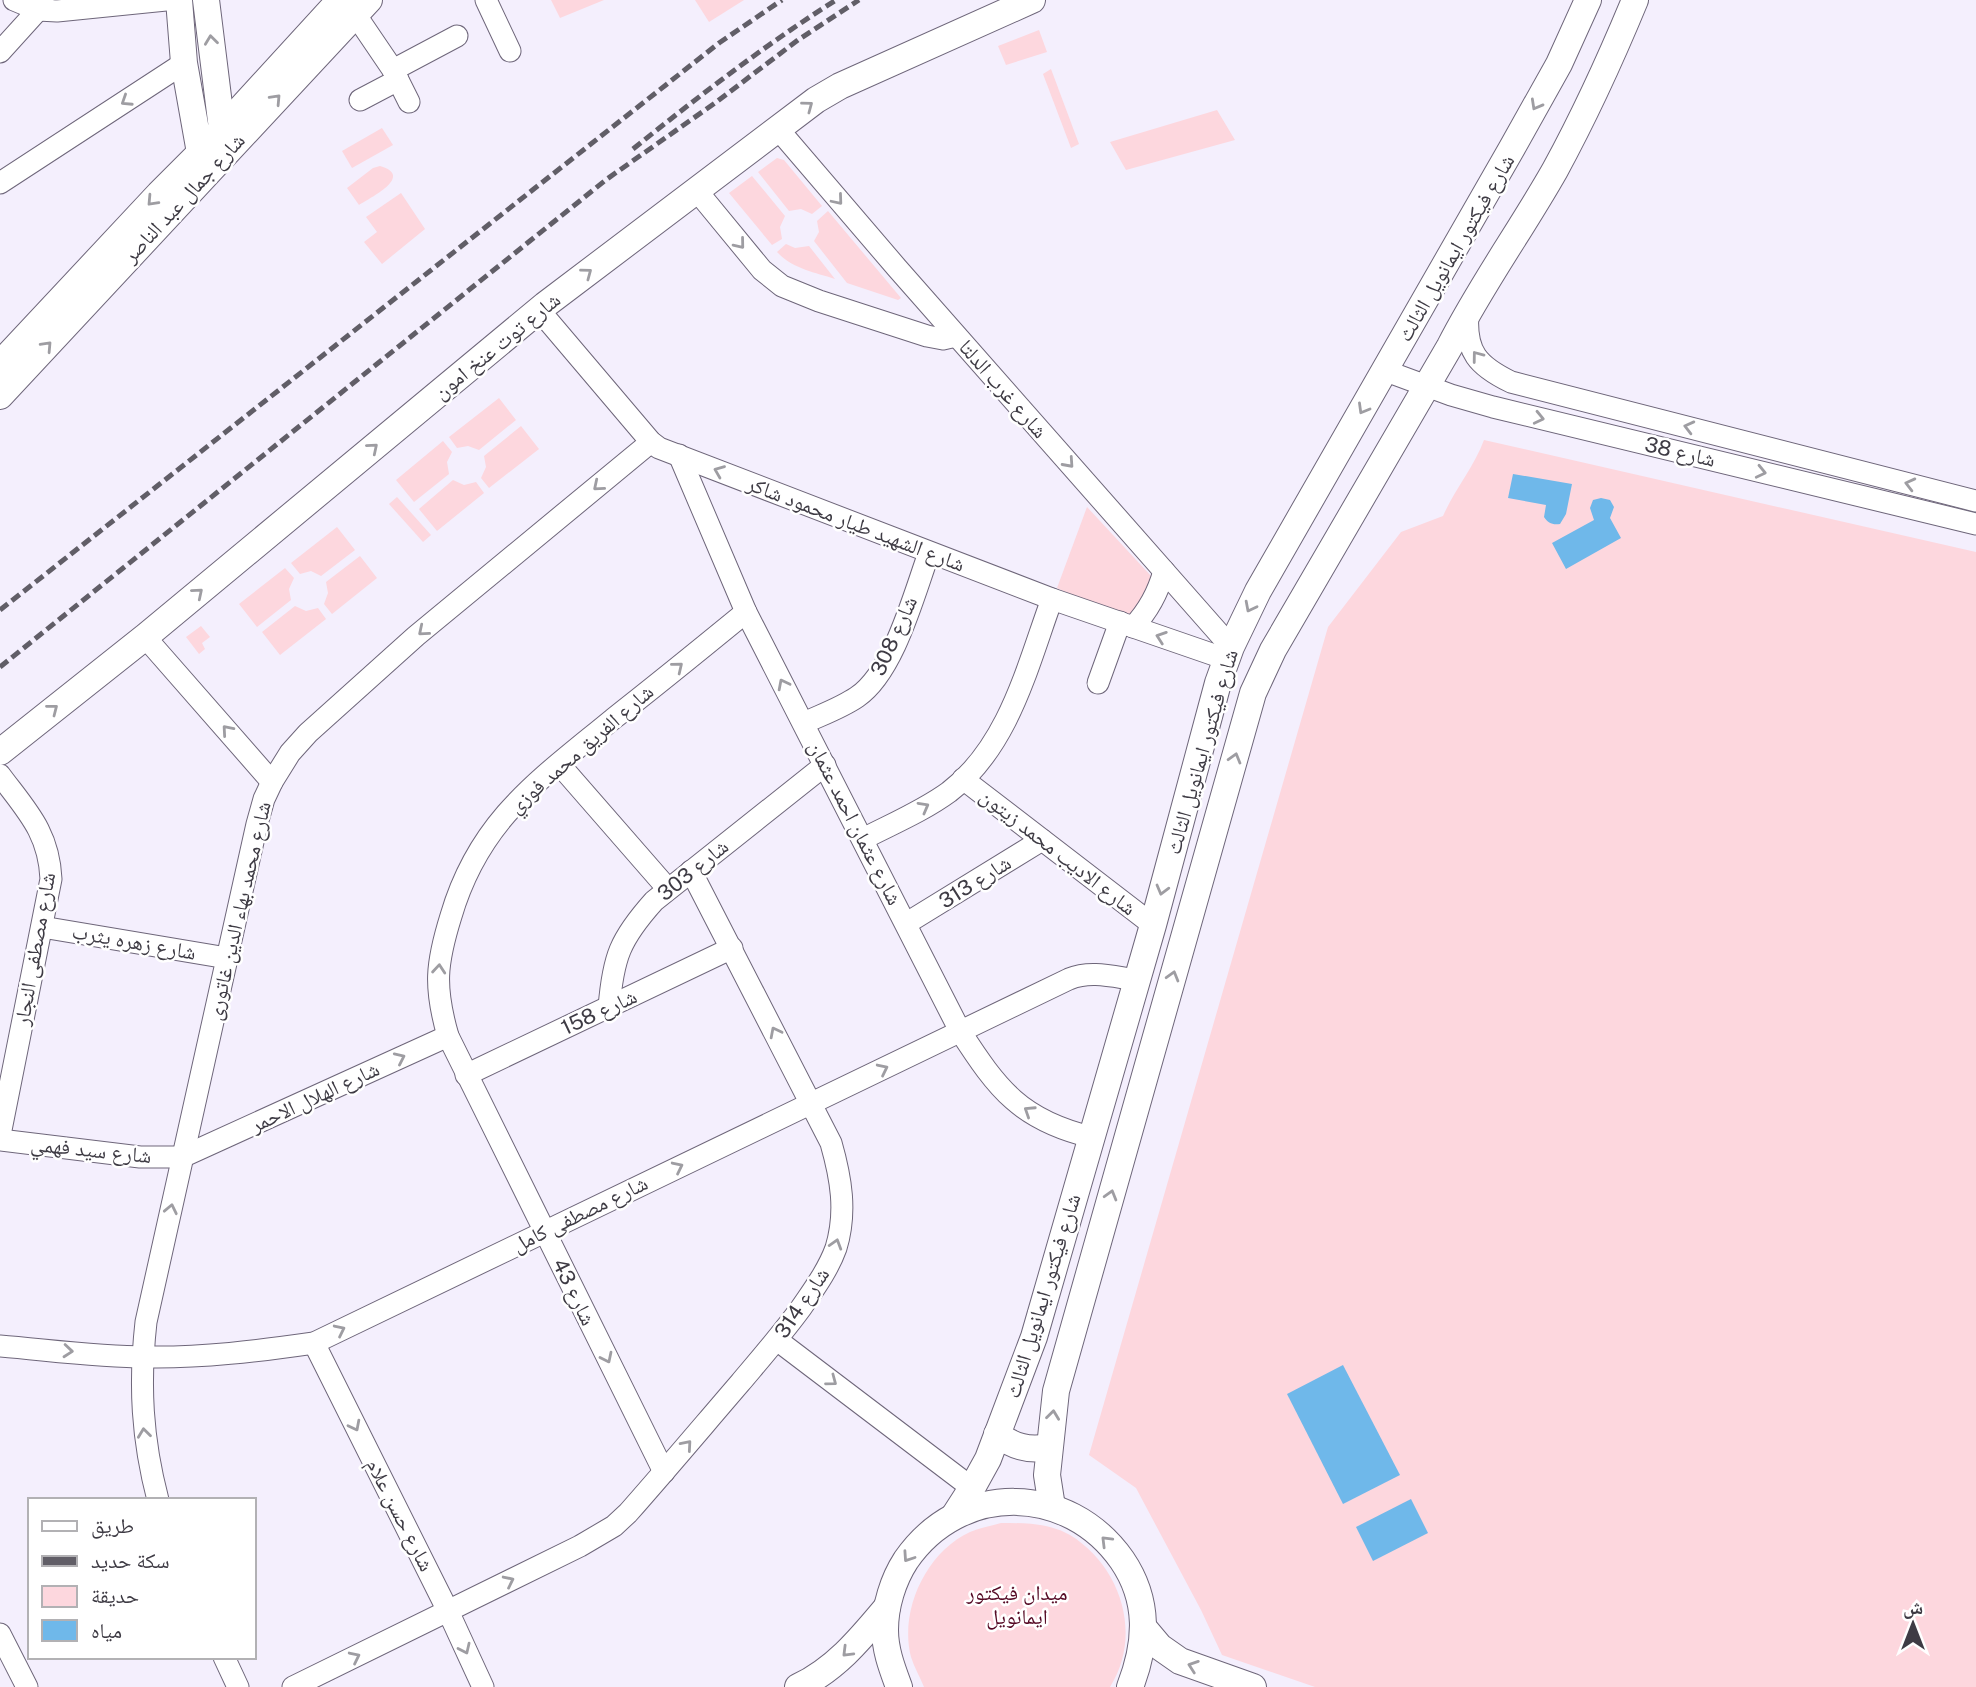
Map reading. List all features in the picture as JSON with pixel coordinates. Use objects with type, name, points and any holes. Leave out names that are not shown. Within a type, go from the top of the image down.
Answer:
[{"type":"main road","points":[[179,0],[184,63],[202,165]]},
{"type":"main road","points":[[206,0],[226,139]]},
{"type":"main road","name":"شارع توت عنخ امون","points":[[0,752],[145,637],[539,310],[816,100],[840,86],[1032,0]]},
{"type":"main road","name":"شارع فيكتور ايمانويل الثالث","points":[[954,1517],[988,1459],[1034,1337],[1153,925],[1213,700],[1229,653],[1258,591],[1559,64],[1588,0]]},
{"type":"main road","name":"شارع فيكتور ايمانويل الثالث","points":[[1052,1507],[1047,1475],[1056,1391],[1253,693],[1273,650],[1427,386],[1468,310],[1554,171],[1600,84],[1635,0]]},
{"type":"main road","name":"شارع جمال عبد الناصر","points":[[0,396],[226,139],[261,84],[361,4]]},
{"type":"main road","points":[[1559,64],[1600,84]]},
{"type":"main road","name":"شارع جمال عبد الناصر","points":[[3,358],[159,194],[202,165]]},
{"type":"main road","points":[[997,1434],[1021,1447],[1049,1447]]},
{"type":"main road","points":[[899,1687],[887,1651],[885,1629],[887,1606],[902,1567],[916,1547],[933,1530],[954,1517],[991,1503],[1013,1502],[1052,1507],[1084,1521],[1110,1544],[1130,1573],[1140,1599],[1144,1628],[1139,1663],[1130,1687]]},
{"type":"main road","points":[[805,1686],[836,1663],[887,1606]]},
{"type":"main road","points":[[1144,1628],[1160,1647],[1180,1661],[1253,1687]]},
{"type":"street","points":[[14,0],[57,11],[166,0]]},
{"type":"street","points":[[486,0],[510,51]]},
{"type":"street","points":[[361,4],[409,102]]},
{"type":"street","points":[[0,51],[41,5]]},
{"type":"street","points":[[360,100],[457,36]]},
{"type":"street","points":[[0,183],[184,63]]},
{"type":"street","name":"شارع غرب الدلتا","points":[[778,129],[1164,571],[1229,653]]},
{"type":"street","points":[[697,191],[762,270],[782,286],[819,301],[927,336],[943,339],[956,336]]},
{"type":"street","name":"شارع الشهيد طيار محمود شاكر","points":[[539,310],[659,448],[1052,599],[1127,625],[1229,653]]},
{"type":"street","name":"شارع 38","points":[[1468,310],[1466,331],[1476,358],[1486,368],[1511,382],[1976,500]]},
{"type":"street","name":"شارع 38","points":[[1386,371],[1493,407],[1976,524]]},
{"type":"street","name":"شارع محمد بهاء الدين غاتورى","points":[[157,1498],[144,1432],[141,1395],[146,1322],[264,799],[290,753],[317,724],[416,636],[651,442]]},
{"type":"street","name":"شارع عثمان احمد عثمان","points":[[679,455],[746,612],[960,1031],[996,1084],[1013,1100],[1051,1125],[1091,1137]]},
{"type":"street","name":"شارع 308","points":[[804,723],[858,697],[874,683],[886,665],[929,553]]},
{"type":"street","points":[[1098,683],[1127,625],[1150,607],[1164,571]]},
{"type":"street","points":[[863,839],[930,804],[963,779],[984,757],[1010,714],[1052,599]]},
{"type":"street","name":"شارع الفريق محمد فوزي","points":[[447,1036],[440,1009],[440,952],[458,891],[493,828],[517,801],[559,764],[746,612]]},
{"type":"street","points":[[145,637],[272,782]]},
{"type":"street","points":[[559,764],[668,889]]},
{"type":"street","name":"شارع 303","points":[[608,1007],[612,973],[620,948],[634,923],[668,889],[825,765]]},
{"type":"street","name":"شارع مصطفى النجار","points":[[0,775],[36,824],[45,841],[50,859],[51,879],[0,1138]]},
{"type":"street","name":"شارع الاديب محمد زيتون","points":[[963,779],[1153,925]]},
{"type":"street","name":"شارع 313","points":[[907,923],[1042,840]]},
{"type":"street","name":"شارع 314","points":[[293,1687],[598,1537],[628,1513],[778,1340],[828,1267],[836,1248],[843,1205],[831,1143],[691,871]]},
{"type":"street","name":"شارع زهره يثرب","points":[[42,927],[227,958]]},
{"type":"street","name":"شارع 158","points":[[466,1075],[732,948]]},
{"type":"street","name":"شارع مصطفى كامل","points":[[0,1346],[142,1357],[190,1357],[314,1343],[1077,976],[1097,974],[1137,980]]},
{"type":"street","name":"شارع 43","points":[[447,1036],[664,1472]]},
{"type":"street","name":"شارع الهلال الاحمر","points":[[182,1157],[447,1036]]},
{"type":"street","name":"شارع سيد فهمي","points":[[0,1138],[129,1156],[182,1157]]},
{"type":"street","points":[[778,1340],[972,1489]]},
{"type":"street","name":"شارع حسن علام","points":[[314,1343],[483,1687]]},
{"type":"street","points":[[0,1634],[27,1687]]},
{"type":"street","points":[[225,1659],[238,1687]]},
{"type":"green space","points":[[551,0],[604,0],[560,18]]},
{"type":"green space","points":[[695,0],[744,0],[709,22]]},
{"type":"green space","points":[[1039,30],[1047,52],[1006,65],[998,46]]},
{"type":"green space","points":[[1051,69],[1079,144],[1071,148],[1043,74]]},
{"type":"green space","points":[[1217,110],[1235,140],[1126,170],[1110,142]]},
{"type":"green space","points":[[382,128],[393,145],[352,168],[342,151]]},
{"type":"green space","points":[[777,158],[784,160],[822,206],[812,214],[801,209],[789,211],[758,172]]},
{"type":"green space","points":[[380,166],[390,170],[392,181],[359,205],[347,188],[373,168]]},
{"type":"green space","points":[[752,176],[785,216],[780,227],[782,239],[772,245],[729,193]]},
{"type":"green space","points":[[401,193],[425,229],[382,264],[364,242],[377,232],[366,217]]},
{"type":"green space","points":[[828,211],[901,298],[898,300],[847,283],[814,241],[819,232],[817,221]]},
{"type":"green space","points":[[786,244],[795,248],[809,246],[835,279],[804,269],[783,258],[777,252]]},
{"type":"green space","points":[[499,398],[516,420],[479,450],[468,446],[457,448],[449,437]]},
{"type":"green space","points":[[521,426],[539,449],[489,488],[481,478],[486,467],[484,456]]},
{"type":"green space","points":[[1484,440],[1976,552],[1976,1687],[1315,1687],[1222,1655],[1136,1488],[1089,1455],[1328,627],[1401,532],[1443,516]]},
{"type":"green space","points":[[443,441],[452,452],[447,462],[449,474],[414,502],[396,480]]},
{"type":"green space","points":[[453,480],[464,485],[476,482],[484,493],[437,531],[419,509]]},
{"type":"green space","points":[[397,497],[431,535],[423,542],[389,504]]},
{"type":"green space","points":[[1087,507],[1152,577],[1144,606],[1127,615],[1087,602],[1057,588]]},
{"type":"green space","points":[[337,527],[355,550],[321,576],[311,571],[300,574],[291,563]]},
{"type":"green space","points":[[360,556],[377,578],[332,614],[324,604],[328,593],[326,582]]},
{"type":"green space","points":[[285,568],[294,578],[289,589],[291,600],[257,627],[239,604]]},
{"type":"green space","points":[[295,606],[306,611],[318,608],[326,619],[280,655],[262,632]]},
{"type":"green space","points":[[201,626],[210,637],[202,643],[205,649],[199,654],[186,637]]},
{"type":"green space","name":"ميدان فيكتور ايمانويل","points":[[1001,1523],[1037,1524],[1070,1535],[1088,1548],[1114,1583],[1122,1603],[1125,1646],[1120,1667],[1110,1687],[924,1687],[911,1657],[908,1639],[913,1603],[920,1585],[929,1568],[954,1541],[970,1532]]},
{"type":"water","points":[[1513,474],[1572,484],[1566,514],[1560,524],[1552,524],[1544,517],[1546,505],[1508,498]]},
{"type":"water","points":[[1593,500],[1610,500],[1614,507],[1610,518],[1621,538],[1566,569],[1552,543],[1594,520],[1590,508]]},
{"type":"water","points":[[1343,1365],[1400,1475],[1343,1504],[1287,1394]]},
{"type":"water","points":[[1411,1499],[1428,1533],[1373,1561],[1356,1527]]},
{"type":"railway","points":[[0,610],[719,43],[782,0]]},
{"type":"railway","points":[[633,149],[733,72],[836,0]]},
{"type":"railway","points":[[0,667],[607,179],[798,40],[859,0]]}]
